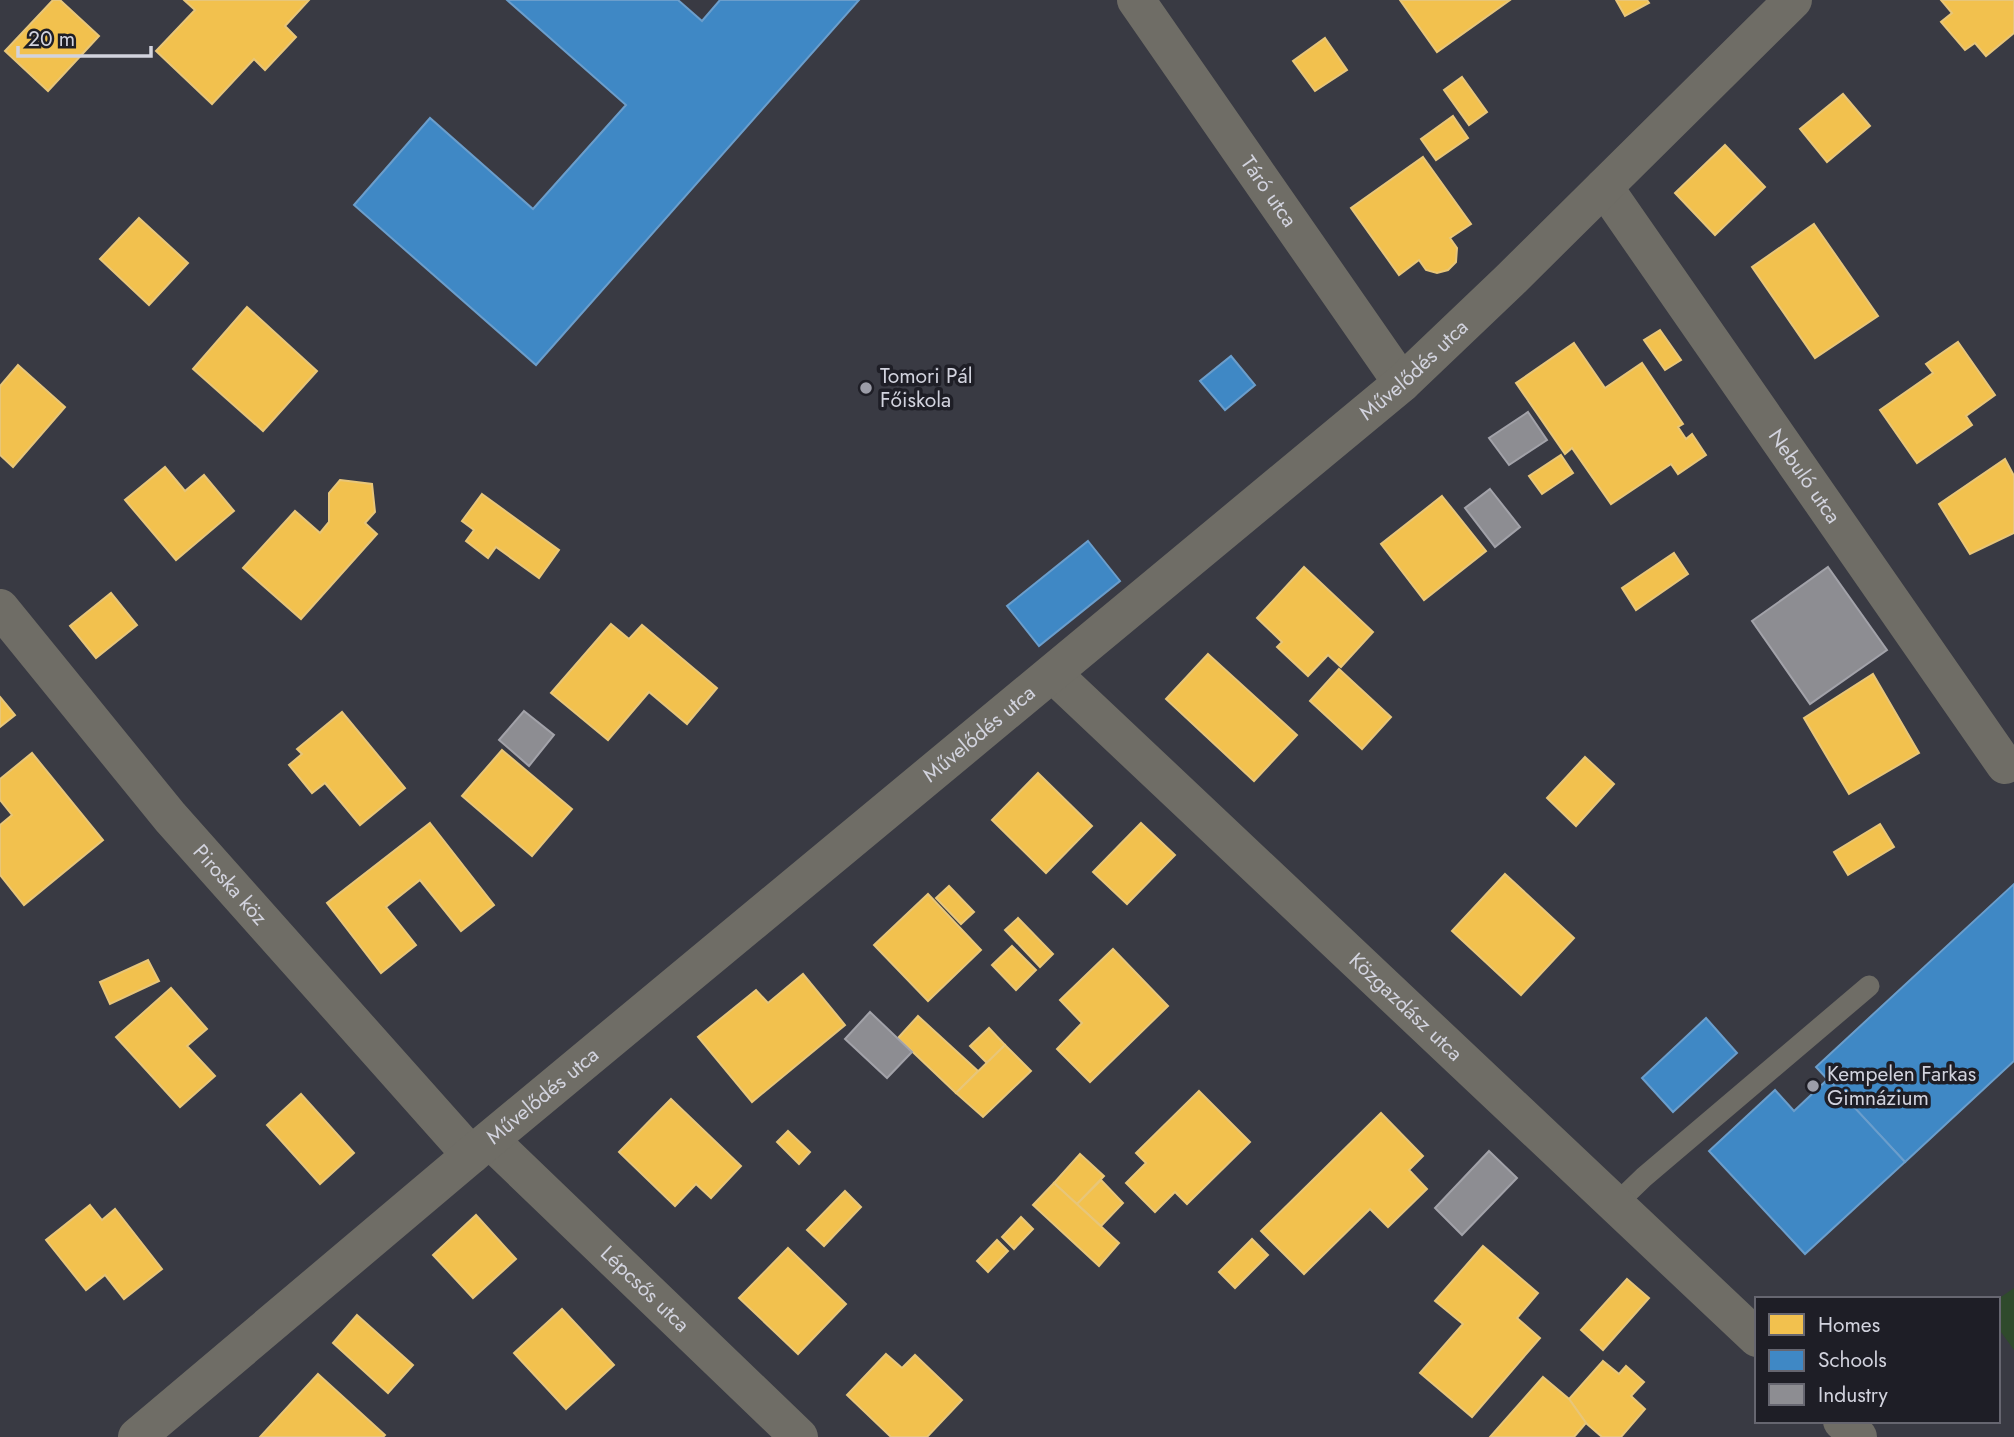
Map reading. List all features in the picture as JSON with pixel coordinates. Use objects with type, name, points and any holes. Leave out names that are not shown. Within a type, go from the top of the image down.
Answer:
[{"type":"street","name":"Táró utca","points":[[1136,0],[1402,383]]},
{"type":"street","name":"Művelődés utca","points":[[137,1437],[481,1147],[1402,383],[1793,0]]},
{"type":"street","name":"Nebuló utca","points":[[1604,187],[2005,765]]},
{"type":"street","name":"Piroska köz","points":[[0,608],[170,817],[481,1147]]},
{"type":"street","name":"Közgazdász utca","points":[[1053,674],[1755,1336]]},
{"type":"street","name":"Lépcsős utca","points":[[481,1147],[799,1437]]},
{"type":"street","points":[[1844,1423],[1858,1437]]},
{"type":"lane","points":[[1615,1205],[1644,1177],[1869,986]]},
{"type":"green space","points":[[2014,1288],[2014,1350],[2000,1331],[2000,1298]]},
{"type":"building: Homes","points":[[53,0],[60,0],[99,36],[48,91],[5,51]]},
{"type":"building: Homes","points":[[184,0],[309,0],[285,26],[296,37],[265,70],[254,59],[212,104],[156,51],[195,10]]},
{"type":"building: Homes","points":[[1400,0],[1510,0],[1437,52]]},
{"type":"building: Homes","points":[[1616,0],[1647,0],[1649,3],[1625,16]]},
{"type":"building: Homes","points":[[1941,0],[2014,0],[2014,33],[1986,56],[1975,43],[1965,50],[1941,22],[1952,13]]},
{"type":"building: Homes","points":[[1325,38],[1347,70],[1315,91],[1293,61]]},
{"type":"building: Homes","points":[[1462,77],[1487,112],[1469,125],[1444,90]]},
{"type":"building: Homes","points":[[1843,94],[1870,126],[1827,162],[1800,129]]},
{"type":"building: Homes","points":[[1453,116],[1468,138],[1436,160],[1421,139]]},
{"type":"building: Homes","points":[[1725,145],[1765,187],[1715,235],[1675,193]]},
{"type":"building: Homes","points":[[1423,157],[1471,224],[1450,238],[1457,248],[1456,262],[1448,270],[1437,273],[1426,270],[1419,260],[1399,275],[1351,208]]},
{"type":"building: Homes","points":[[139,218],[188,263],[149,305],[100,259]]},
{"type":"building: Homes","points":[[1814,224],[1878,316],[1815,358],[1752,267]]},
{"type":"building: Homes","points":[[247,307],[317,371],[263,431],[193,369]]},
{"type":"building: Homes","points":[[1660,330],[1681,360],[1665,370],[1644,340]]},
{"type":"building: Homes","points":[[1958,342],[1995,395],[1966,416],[1972,425],[1917,463],[1880,410],[1933,373],[1926,364]]},
{"type":"building: Homes","points":[[1574,343],[1605,388],[1642,363],[1683,424],[1678,427],[1686,439],[1692,434],[1706,455],[1678,474],[1671,464],[1611,504],[1572,448],[1565,454],[1516,383]]},
{"type":"building: Homes","points":[[18,365],[65,407],[13,467],[0,455],[0,386]]},
{"type":"building: Homes","points":[[1561,455],[1573,473],[1542,494],[1529,476]]},
{"type":"building: Homes","points":[[2005,459],[2014,476],[2014,533],[1970,554],[1939,504]]},
{"type":"building: Homes","points":[[165,467],[185,491],[204,475],[234,511],[176,560],[125,500]]},
{"type":"building: Homes","points":[[340,480],[372,484],[375,512],[365,523],[377,534],[301,619],[243,568],[295,511],[320,533],[329,522],[329,493]]},
{"type":"building: Homes","points":[[482,494],[559,550],[539,578],[496,547],[488,558],[466,541],[474,530],[462,521]]},
{"type":"building: Homes","points":[[1442,496],[1486,551],[1424,600],[1381,544]]},
{"type":"building: Homes","points":[[1674,553],[1688,574],[1636,610],[1622,588]]},
{"type":"building: Homes","points":[[1304,567],[1373,632],[1341,667],[1328,655],[1308,676],[1277,647],[1282,642],[1257,618]]},
{"type":"building: Homes","points":[[111,593],[137,625],[96,658],[70,626]]},
{"type":"building: Homes","points":[[611,624],[629,639],[642,625],[717,688],[687,724],[649,692],[608,740],[551,693]]},
{"type":"building: Homes","points":[[1208,654],[1297,735],[1254,781],[1166,699]]},
{"type":"building: Homes","points":[[1339,669],[1391,717],[1362,749],[1310,701]]},
{"type":"building: Homes","points":[[1873,674],[1919,753],[1849,794],[1804,718]]},
{"type":"building: Homes","points":[[0,697],[15,715],[0,727]]},
{"type":"building: Homes","points":[[342,712],[405,788],[360,825],[325,783],[312,793],[289,765],[302,754],[297,749]]},
{"type":"building: Homes","points":[[502,750],[572,809],[532,856],[462,796]]},
{"type":"building: Homes","points":[[32,753],[103,840],[24,905],[0,875],[0,825],[12,815],[0,800],[0,779]]},
{"type":"building: Homes","points":[[1585,757],[1614,784],[1576,826],[1547,798]]},
{"type":"building: Homes","points":[[1038,773],[1092,826],[1046,873],[992,820]]},
{"type":"building: Homes","points":[[430,823],[494,905],[461,931],[420,880],[386,907],[416,945],[381,973],[327,903]]},
{"type":"building: Homes","points":[[1141,823],[1175,855],[1127,904],[1093,872]]},
{"type":"building: Homes","points":[[1880,824],[1894,847],[1848,875],[1834,852]]},
{"type":"building: Homes","points":[[1505,874],[1574,938],[1521,995],[1452,931]]},
{"type":"building: Homes","points":[[949,886],[974,912],[961,924],[936,898]]},
{"type":"building: Homes","points":[[928,894],[981,950],[928,1001],[874,945]]},
{"type":"building: Homes","points":[[1018,918],[1053,954],[1040,967],[1005,930]]},
{"type":"building: Homes","points":[[1012,946],[1036,970],[1016,990],[992,965]]},
{"type":"building: Homes","points":[[1113,949],[1168,1006],[1090,1082],[1057,1049],[1082,1023],[1060,1000]]},
{"type":"building: Homes","points":[[148,960],[159,981],[110,1004],[100,982]]},
{"type":"building: Homes","points":[[803,974],[845,1025],[752,1102],[698,1037],[756,990],[768,1003]]},
{"type":"building: Homes","points":[[171,988],[207,1029],[187,1046],[215,1076],[180,1107],[116,1037]]},
{"type":"building: Homes","points":[[918,1016],[978,1071],[956,1093],[898,1038]]},
{"type":"building: Homes","points":[[989,1028],[1005,1045],[987,1063],[970,1046]]},
{"type":"building: Homes","points":[[1005,1045],[1031,1071],[983,1117],[956,1093]]},
{"type":"building: Homes","points":[[1199,1091],[1250,1142],[1187,1204],[1175,1192],[1155,1212],[1126,1183],[1146,1163],[1136,1153]]},
{"type":"building: Homes","points":[[301,1094],[354,1153],[320,1184],[267,1125]]},
{"type":"building: Homes","points":[[671,1099],[741,1166],[711,1198],[696,1184],[675,1206],[619,1152]]},
{"type":"building: Homes","points":[[1381,1113],[1423,1156],[1409,1170],[1427,1189],[1388,1227],[1370,1209],[1304,1274],[1261,1231]]},
{"type":"building: Homes","points":[[788,1131],[810,1152],[799,1164],[777,1142]]},
{"type":"building: Homes","points":[[1080,1154],[1104,1176],[1077,1204],[1054,1183]]},
{"type":"building: Homes","points":[[1101,1180],[1123,1203],[1101,1226],[1077,1204]]},
{"type":"building: Homes","points":[[1054,1183],[1119,1243],[1099,1266],[1033,1205]]},
{"type":"building: Homes","points":[[845,1191],[861,1207],[824,1246],[807,1230]]},
{"type":"building: Homes","points":[[90,1205],[102,1220],[115,1209],[162,1269],[124,1299],[105,1275],[86,1290],[46,1240]]},
{"type":"building: Homes","points":[[476,1215],[516,1259],[473,1298],[433,1255]]},
{"type":"building: Homes","points":[[1021,1217],[1033,1229],[1014,1249],[1002,1237]]},
{"type":"building: Homes","points":[[1252,1239],[1268,1255],[1235,1288],[1219,1272]]},
{"type":"building: Homes","points":[[997,1240],[1008,1251],[988,1272],[977,1261]]},
{"type":"building: Homes","points":[[1483,1246],[1538,1293],[1517,1318],[1540,1338],[1472,1417],[1420,1373],[1463,1324],[1435,1301]]},
{"type":"building: Homes","points":[[788,1248],[846,1304],[798,1354],[739,1298]]},
{"type":"building: Homes","points":[[1627,1279],[1649,1298],[1603,1350],[1581,1330]]},
{"type":"building: Homes","points":[[562,1309],[614,1365],[566,1409],[514,1353]]},
{"type":"building: Homes","points":[[357,1315],[413,1365],[388,1393],[333,1343]]},
{"type":"building: Homes","points":[[886,1354],[902,1368],[915,1355],[962,1400],[927,1437],[891,1437],[847,1395]]},
{"type":"building: Homes","points":[[1603,1361],[1619,1374],[1626,1366],[1644,1382],[1631,1396],[1645,1409],[1621,1437],[1602,1437],[1586,1423],[1569,1399]]},
{"type":"building: Homes","points":[[318,1374],[385,1435],[260,1437]]},
{"type":"building: Homes","points":[[1543,1377],[1569,1399],[1586,1423],[1574,1437],[1490,1437]]},
{"type":"building: Schools","points":[[507,0],[678,0],[702,21],[720,0],[859,0],[536,365],[354,205],[430,118],[533,209],[626,105]]},
{"type":"building: Schools","points":[[1231,356],[1255,385],[1225,410],[1200,381]]},
{"type":"building: Schools","points":[[1088,541],[1120,581],[1039,646],[1007,606]]},
{"type":"building: Schools","points":[[2014,884],[2014,1061],[1905,1162],[1816,1067]]},
{"type":"building: Schools","points":[[1706,1018],[1737,1053],[1673,1112],[1642,1078]]},
{"type":"building: Schools","points":[[1828,1079],[1905,1162],[1805,1254],[1709,1151],[1775,1090],[1794,1111]]},
{"type":"building: Industry","points":[[1528,412],[1547,440],[1509,465],[1489,438]]},
{"type":"building: Industry","points":[[1490,489],[1520,527],[1495,547],[1465,508]]},
{"type":"building: Industry","points":[[1828,567],[1887,650],[1810,704],[1752,621]]},
{"type":"building: Industry","points":[[524,711],[554,735],[529,766],[499,740]]},
{"type":"building: Industry","points":[[870,1012],[912,1052],[887,1078],[845,1039]]},
{"type":"building: Industry","points":[[1489,1151],[1517,1178],[1462,1235],[1435,1208]]},
{"type":"place","name":"Tomori Pál Főiskola","points":[[866,388]]},
{"type":"place","name":"Kempelen Farkas Gimnázium","points":[[1813,1086]]}]
